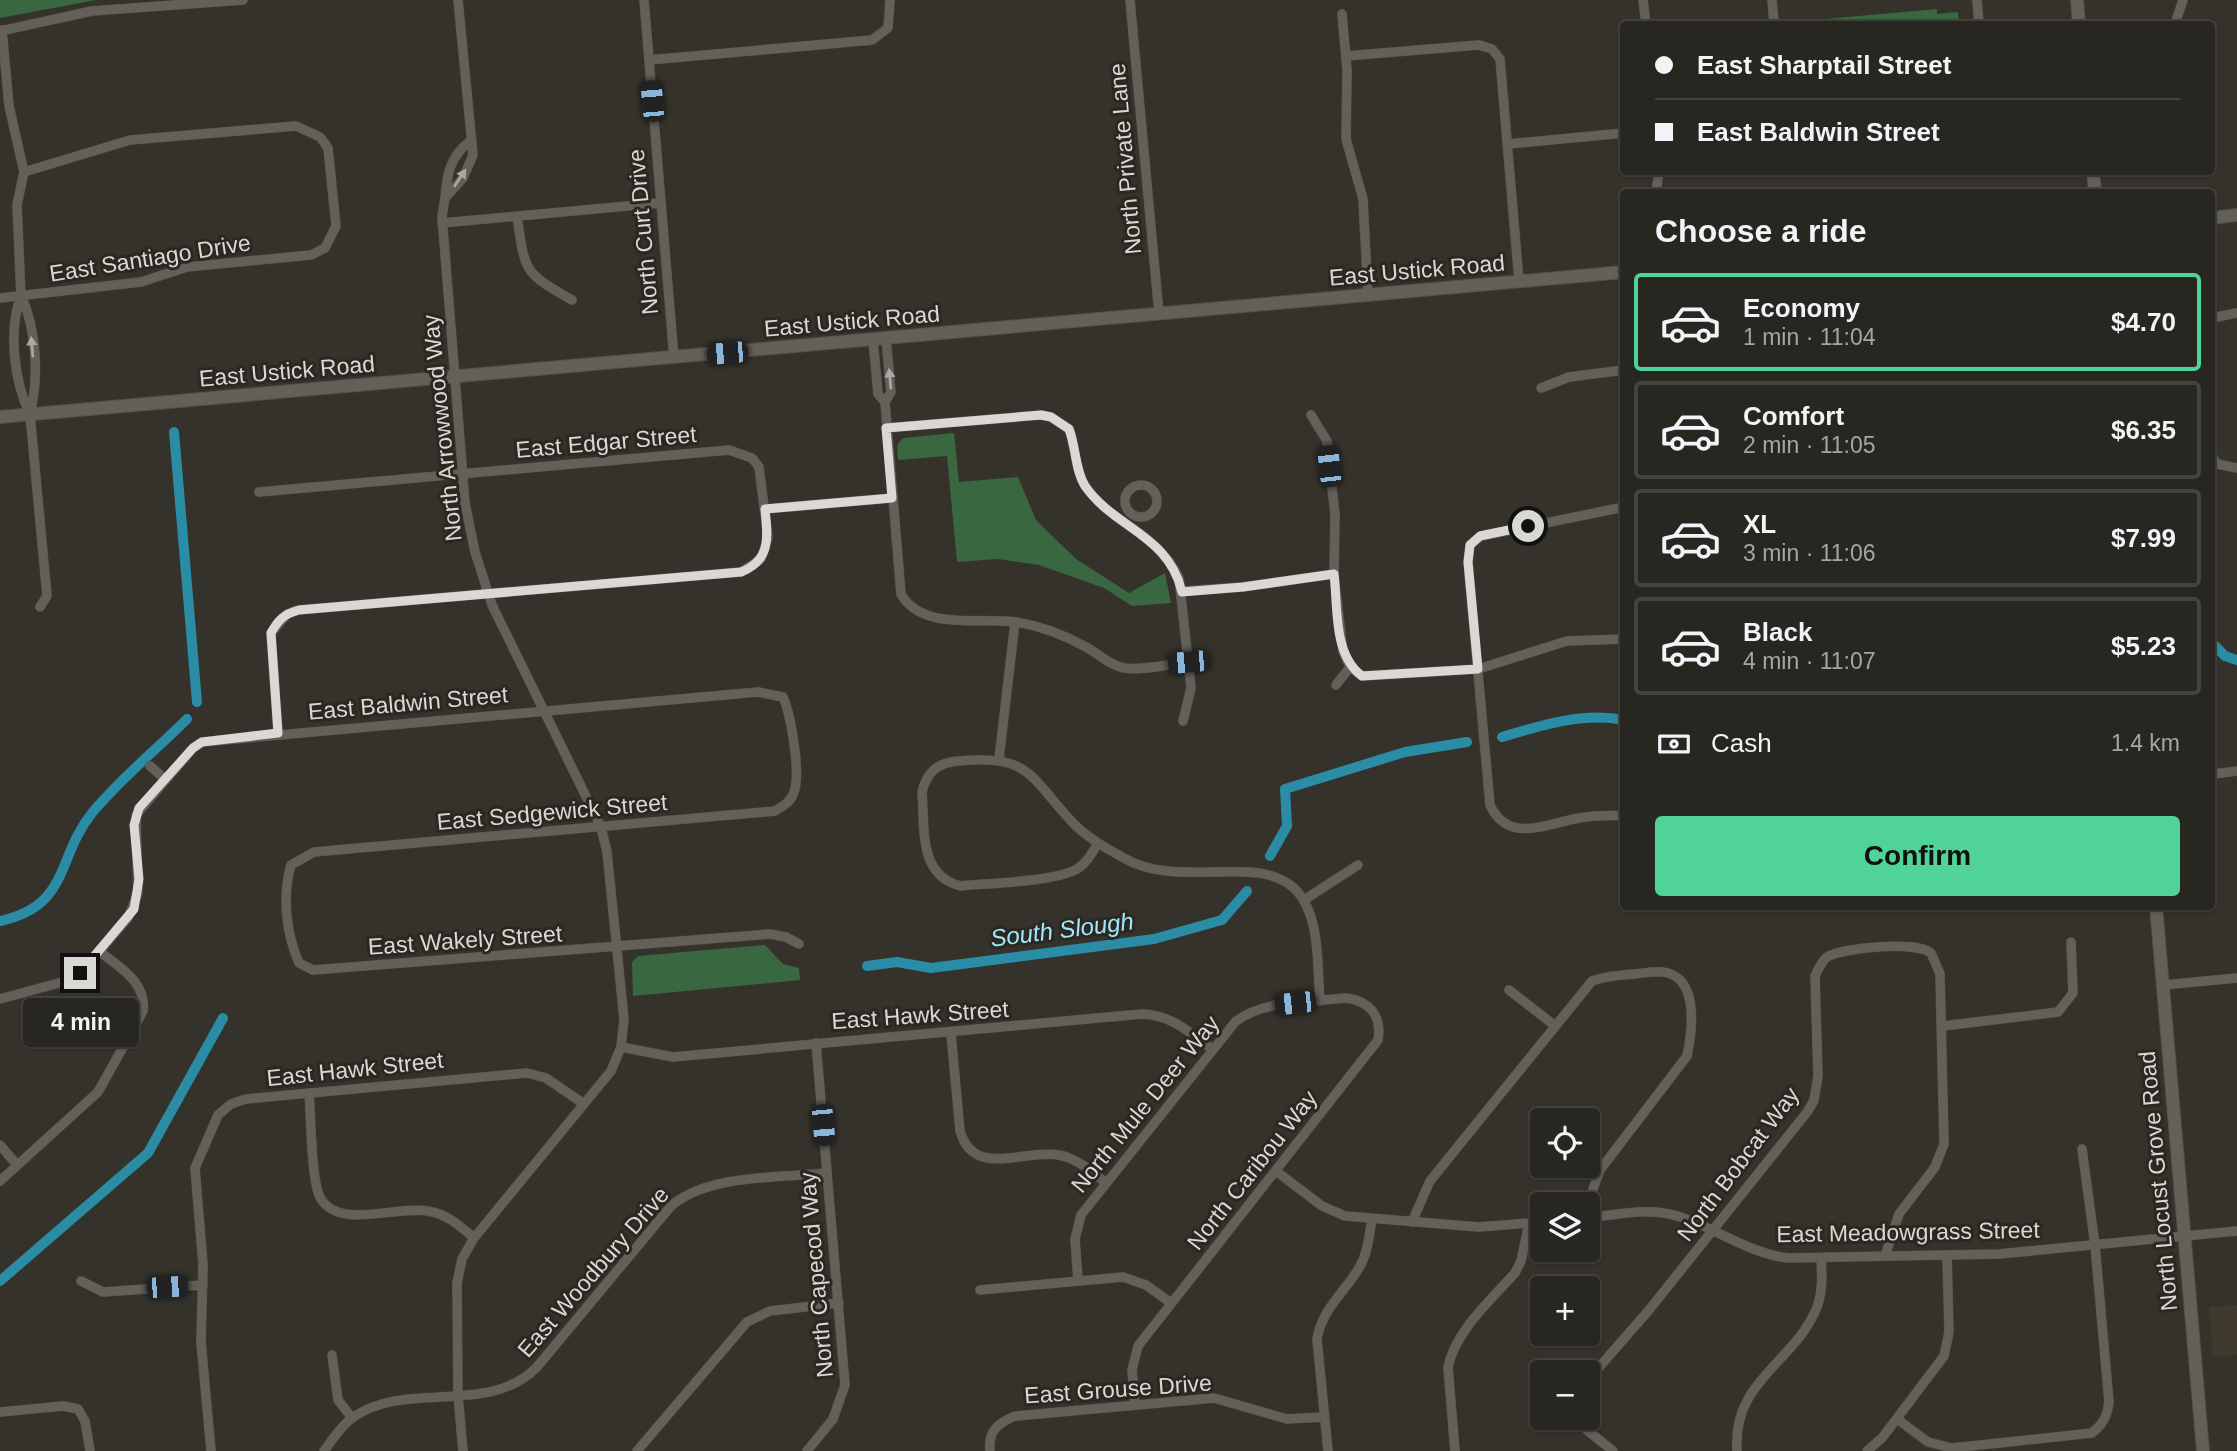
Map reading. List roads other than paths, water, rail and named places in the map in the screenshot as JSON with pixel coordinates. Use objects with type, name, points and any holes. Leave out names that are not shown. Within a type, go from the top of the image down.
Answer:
[{"type":"main road","points":[[2077,0],[2079,21]]},
{"type":"main road","points":[[2215,218],[2237,215]]},
{"type":"main road","name":"East Ustick Road","points":[[0,417],[1620,272]]},
{"type":"main road","name":"North Locust Grove Road","points":[[2156,910],[2203,1451]]},
{"type":"street","points":[[40,607],[47,596],[30,414],[36,392],[29,313],[21,296],[17,205],[24,172],[9,106],[1,30],[92,11],[243,0]]},
{"type":"street","points":[[445,198],[463,178],[473,155],[469,142],[458,0]]},
{"type":"street","name":"North Curt Drive","points":[[644,0],[674,358]]},
{"type":"street","points":[[649,60],[872,40],[888,28],[891,0]]},
{"type":"street","name":"North Private Lane","points":[[1130,0],[1158,314]]},
{"type":"street","points":[[1643,0],[1646,21]]},
{"type":"street","points":[[1772,0],[1774,21]]},
{"type":"street","points":[[1977,0],[1979,21]]},
{"type":"street","points":[[2176,21],[2183,0]]},
{"type":"street","points":[[1342,14],[1346,56],[1346,139],[1363,199],[1368,295]]},
{"type":"street","points":[[1346,56],[1479,45],[1492,49],[1500,59],[1519,281]]},
{"type":"street","name":"East Santiago Drive","points":[[0,298],[141,282],[187,267],[311,256],[325,248],[336,226],[328,148],[320,137],[309,129],[296,126],[130,140],[24,172]]},
{"type":"street","points":[[1508,144],[1620,133]]},
{"type":"street","name":"North Arrowwood Way","points":[[463,1451],[458,1396],[458,1271],[474,1238],[611,1071],[621,1047],[624,1019],[611,877],[601,827],[487,594],[469,528],[462,474],[442,223],[447,172],[457,151],[469,142]]},
{"type":"street","points":[[442,223],[660,204]]},
{"type":"street","points":[[517,216],[525,265],[534,278],[572,300]]},
{"type":"street","points":[[21,296],[14,315],[20,394],[30,414]]},
{"type":"street","points":[[2215,317],[2237,313]]},
{"type":"street","points":[[879,339],[878,394],[885,402],[901,594],[906,603],[932,616],[962,621],[1015,622],[1063,635],[1105,661],[1125,668],[1188,662]]},
{"type":"street","points":[[1541,388],[1569,377],[1620,371]]},
{"type":"street","points":[[886,428],[1041,415],[1058,420],[1069,429],[1084,484],[1125,522],[1149,538],[1172,564],[1182,592],[1191,688],[1183,721]]},
{"type":"street","points":[[1311,415],[1326,441],[1335,515],[1334,574],[1343,652],[1350,667],[1362,676],[1478,669],[1567,641],[1620,639]]},
{"type":"street","name":"East Edgar Street","points":[[259,492],[729,450],[752,458],[762,475],[765,509]]},
{"type":"street","points":[[2215,460],[2237,468]]},
{"type":"street","points":[[278,733],[271,633],[277,622],[287,614],[299,610],[741,572],[761,559],[768,538],[765,509],[892,498]]},
{"type":"street","points":[[1620,508],[1480,536],[1470,545],[1468,562],[1490,805],[1503,824],[1528,830],[1597,816],[1620,816]]},
{"type":"street","points":[[1125,522],[1131,513]]},
{"type":"street","points":[[1182,592],[1243,587],[1334,574]]},
{"type":"street","points":[[999,759],[1015,622]]},
{"type":"street","points":[[1336,685],[1350,667]]},
{"type":"street","name":"East Baldwin Street","points":[[0,999],[70,980],[99,951],[134,909],[139,879],[136,815],[165,779],[202,742],[278,733],[758,692],[783,697],[788,710],[795,791]]},
{"type":"street","points":[[1098,843],[1085,863],[1075,870],[1057,876],[961,886],[938,877],[928,858],[922,792],[931,771],[949,762],[999,759],[1032,775],[1075,825],[1098,843],[1139,867],[1163,873],[1263,873],[1286,883],[1304,901],[1312,923],[1320,1001]]},
{"type":"street","points":[[150,766],[165,779]]},
{"type":"street","points":[[2215,774],[2237,771]]},
{"type":"street","name":"East Sedgewick Street","points":[[313,970],[299,963],[290,943],[285,885],[291,865],[303,856],[314,852],[775,811],[789,803],[795,791]]},
{"type":"street","points":[[1304,901],[1358,865]]},
{"type":"street","name":"East Wakely Street","points":[[313,970],[770,934],[786,937],[799,944]]},
{"type":"street","points":[[1885,1256],[1899,1214],[1935,1167],[1944,1144],[1943,1026],[2058,1012],[2073,993],[2071,942]]},
{"type":"street","name":"North Bobcat Way","points":[[1600,1365],[1712,1231],[1814,1100],[1818,1076],[1815,976],[1822,962],[1842,952],[1910,945],[1929,950],[1940,974],[1943,1026]]},
{"type":"street","points":[[0,1181],[98,1092],[143,1011],[144,996],[139,984],[99,951]]},
{"type":"street","points":[[1412,1222],[1430,1181],[1592,981],[1656,972],[1679,979],[1688,991],[1691,1037],[1687,1056],[1600,1170],[1593,1192]]},
{"type":"street","points":[[2163,985],[2237,978]]},
{"type":"street","points":[[1509,990],[1554,1025]]},
{"type":"street","name":"North Caribou Way","points":[[1135,1404],[1134,1358],[1145,1335],[1378,1040],[1380,1028],[1369,1006],[1346,999],[1320,1001]]},
{"type":"street","name":"North Mule Deer Way","points":[[1078,1280],[1077,1227],[1088,1205],[1212,1049],[1246,1013],[1270,1006],[1320,1001]]},
{"type":"street","name":"East Hawk Street","points":[[621,1047],[673,1057],[1155,1014],[1178,1023],[1212,1049]]},
{"type":"street","points":[[951,1034],[963,1143],[982,1158],[1043,1154],[1068,1157],[1106,1183]]},
{"type":"street","name":"North Capecod Way","points":[[807,1451],[833,1419],[843,1397],[845,1373],[816,1043]]},
{"type":"street","name":"East Hawk Street","points":[[203,1285],[195,1168],[218,1115],[231,1104],[246,1099],[527,1073],[546,1077],[584,1104]]},
{"type":"street","points":[[309,1093],[317,1190],[330,1208],[349,1216],[426,1210],[453,1221],[474,1238]]},
{"type":"street","points":[[0,1145],[17,1165]]},
{"type":"street","points":[[1897,1419],[1928,1442],[1952,1448],[2091,1433],[2101,1426],[2108,1415],[2095,1245],[2082,1149]]},
{"type":"street","points":[[1276,1171],[1312,1200],[1333,1212],[1372,1219],[1479,1227],[1529,1224],[1521,1261],[1515,1273],[1463,1333],[1451,1355],[1448,1367],[1455,1451]]},
{"type":"street","name":"East Woodbury Drive","points":[[324,1451],[352,1418],[387,1404],[495,1392],[528,1376],[671,1206],[691,1191],[714,1184],[827,1173]]},
{"type":"street","name":"East Meadowgrass Street","points":[[1600,1217],[1656,1212],[1679,1217],[1776,1257],[1821,1258],[1998,1254],[2237,1231]]},
{"type":"street","points":[[1328,1451],[1317,1339],[1319,1327],[1330,1305],[1364,1258],[1372,1219]]},
{"type":"street","points":[[1867,1451],[1897,1419],[1944,1356],[1949,1332],[1947,1255]]},
{"type":"street","points":[[1737,1451],[1736,1431],[1742,1407],[1817,1307],[1821,1295],[1821,1258]]},
{"type":"street","points":[[980,1290],[1110,1277],[1135,1279],[1171,1303]]},
{"type":"street","points":[[81,1281],[103,1292],[203,1285],[201,1342],[211,1451]]},
{"type":"street","points":[[637,1451],[747,1322],[770,1311],[839,1303]]},
{"type":"street","points":[[332,1355],[338,1400],[352,1418]]},
{"type":"street","name":"East Grouse Drive","points":[[990,1451],[989,1440],[998,1424],[1016,1416],[1213,1398],[1287,1419],[1324,1417]]},
{"type":"street","points":[[0,1412],[63,1406],[78,1409],[85,1421],[90,1451]]},
{"type":"street","points":[[1587,1430],[1607,1449]]},
{"type":"waterway","points":[[174,432],[197,702]]},
{"type":"waterway","name":"South Slough","points":[[2215,646],[2225,656],[2237,660]]},
{"type":"waterway","points":[[0,921],[23,914],[39,904],[59,878],[72,847],[92,813],[126,776],[187,719]]},
{"type":"waterway","name":"South Slough","points":[[1502,737],[1547,724],[1578,719],[1620,719]]},
{"type":"waterway","name":"South Slough","points":[[1270,856],[1287,826],[1285,789],[1405,752],[1467,742]]},
{"type":"waterway","name":"South Slough","points":[[867,966],[897,962],[931,968],[1154,939],[1222,920],[1247,891]]},
{"type":"waterway","name":"South Slough","points":[[0,1281],[148,1153],[223,1018]]}]
